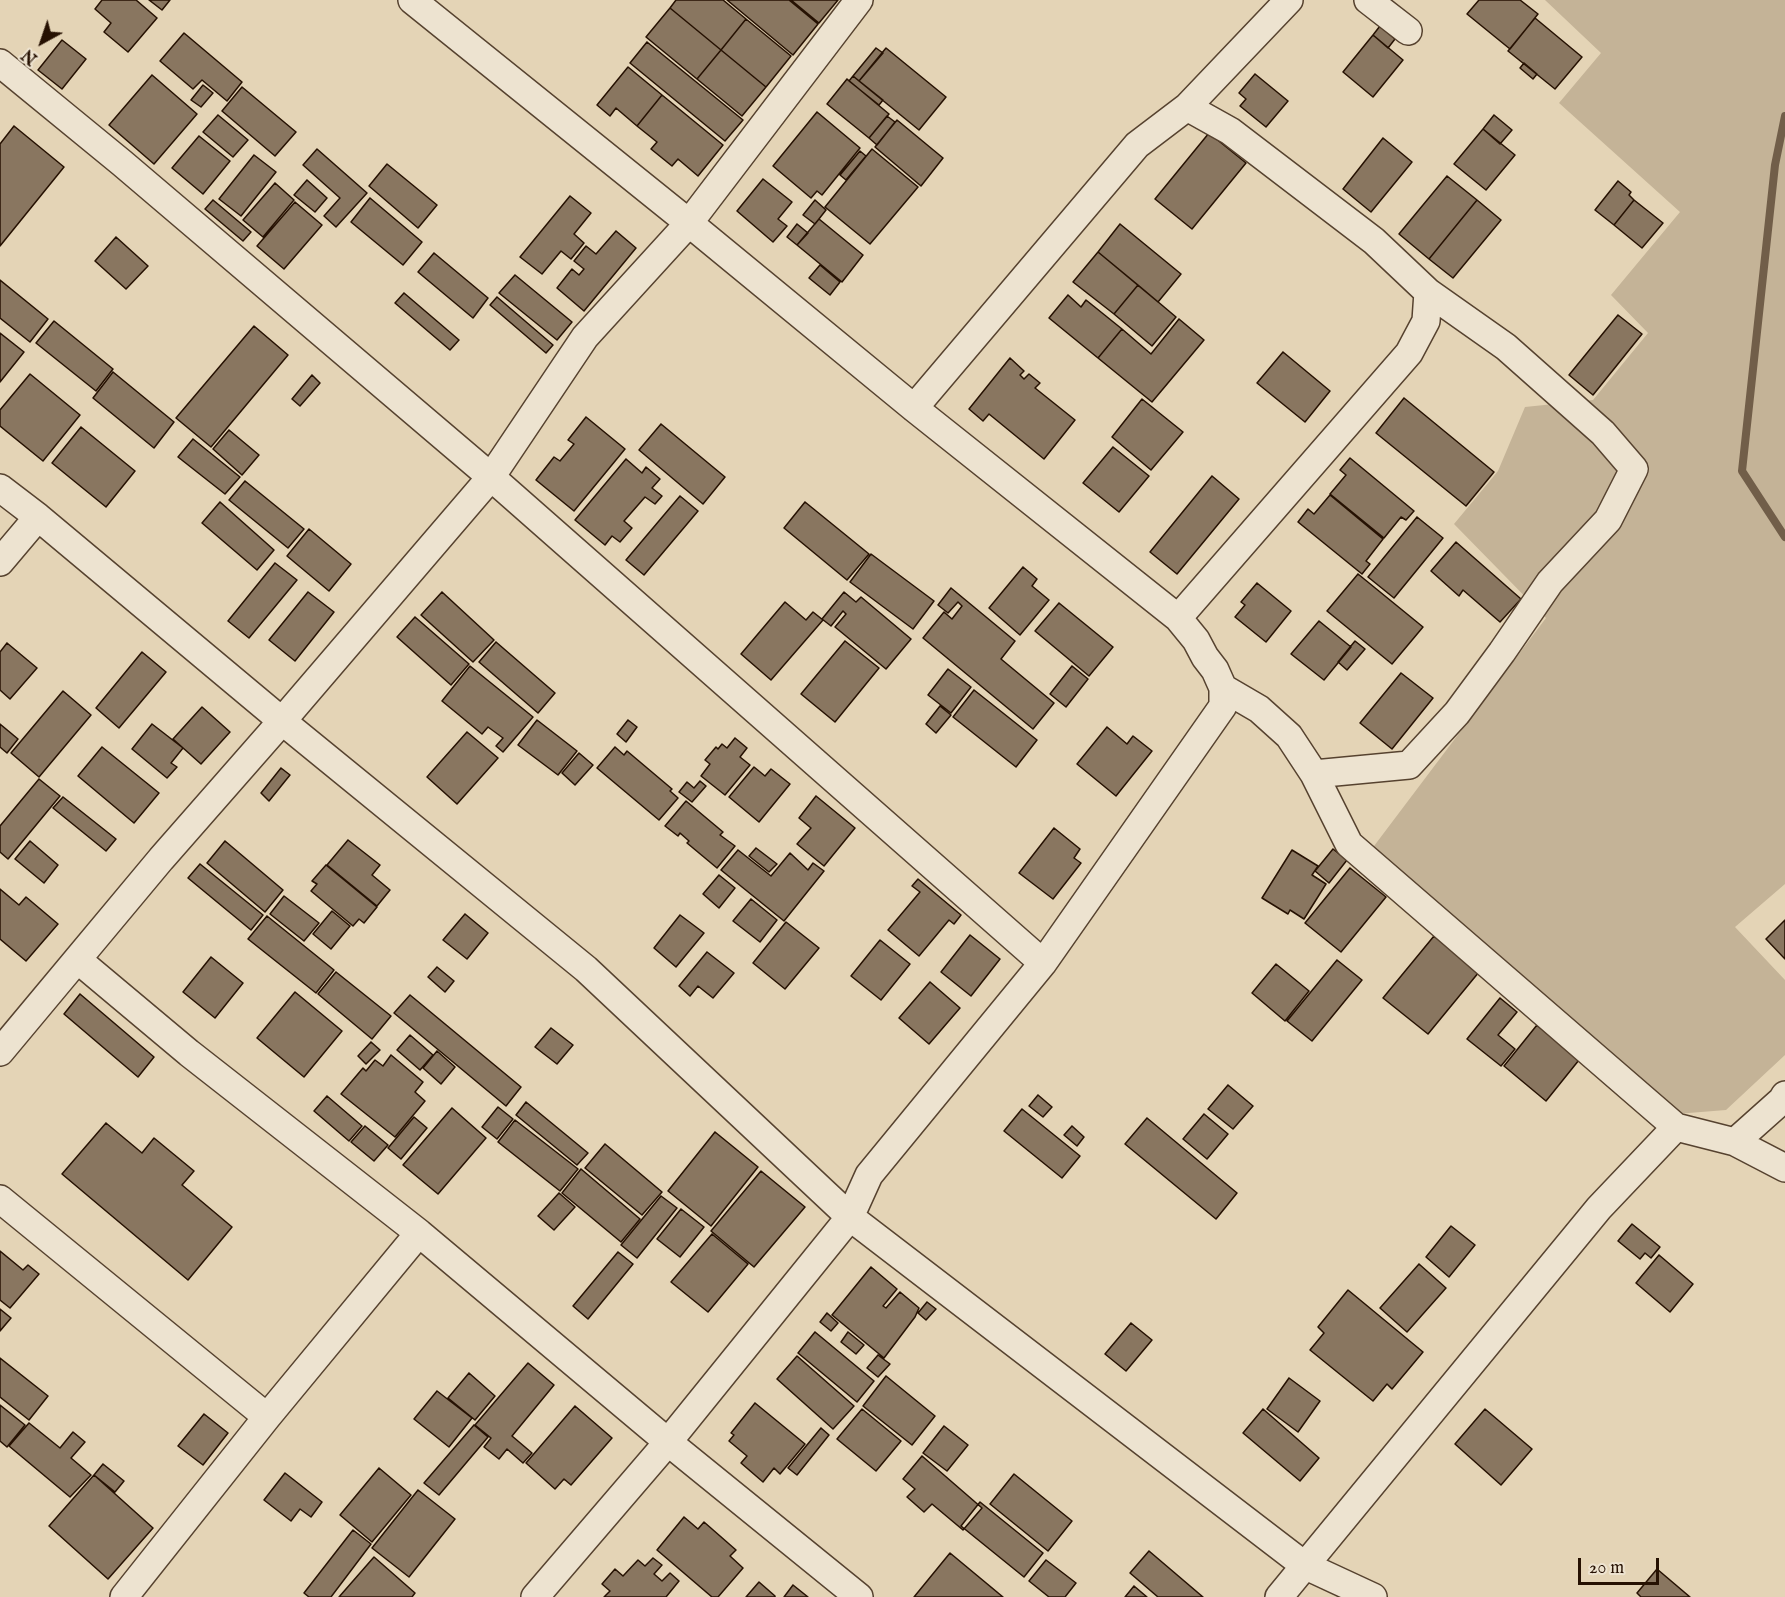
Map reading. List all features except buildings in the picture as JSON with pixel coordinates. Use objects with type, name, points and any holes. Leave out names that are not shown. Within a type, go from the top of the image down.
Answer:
[{"type":"street","points":[[412,0],[689,222],[914,408],[1178,618],[1196,640],[1215,670],[1223,688],[1222,706],[1043,963],[869,1175],[850,1217],[668,1442],[536,1597]]},
{"type":"street","points":[[0,1052],[161,859],[282,722],[491,477],[585,337],[689,222],[859,0]]},
{"type":"street","points":[[914,408],[1137,145],[1187,107],[1289,0]]},
{"type":"street","points":[[1368,0],[1408,31]]},
{"type":"street","points":[[0,63],[122,163],[491,477],[1043,963]]},
{"type":"street","points":[[1187,107],[1230,131],[1374,241],[1428,292],[1506,347],[1603,433],[1634,469],[1608,520],[1550,582],[1457,713],[1409,765],[1314,774]]},
{"type":"street","points":[[1178,618],[1409,353],[1426,321],[1428,292]]},
{"type":"street","points":[[0,488],[38,517],[282,722],[586,969],[850,1217],[1304,1565],[1373,1597]]},
{"type":"street","points":[[0,561],[38,517]]},
{"type":"street","points":[[1223,688],[1259,710],[1289,736],[1314,774],[1349,844],[1676,1127],[1735,1142],[1785,1168]]},
{"type":"street","points":[[78,960],[189,1053],[419,1233],[668,1442],[859,1597]]},
{"type":"street","points":[[1735,1142],[1785,1095]]},
{"type":"street","points":[[1279,1597],[1599,1208],[1676,1127]]},
{"type":"street","points":[[0,1199],[267,1417]]},
{"type":"street","points":[[124,1597],[267,1417],[419,1233]]},
{"type":"shaded area","points":[[1545,0],[1785,0],[1785,884],[1735,927],[1785,980],[1785,1055],[1726,1110],[1676,1114],[1368,854],[1546,618],[1454,524],[1498,471],[1525,407],[1593,400],[1648,333],[1611,295],[1680,212],[1559,103],[1601,53]]},
{"type":"waterway","points":[[1785,116],[1775,165],[1742,471],[1785,537]]}]
